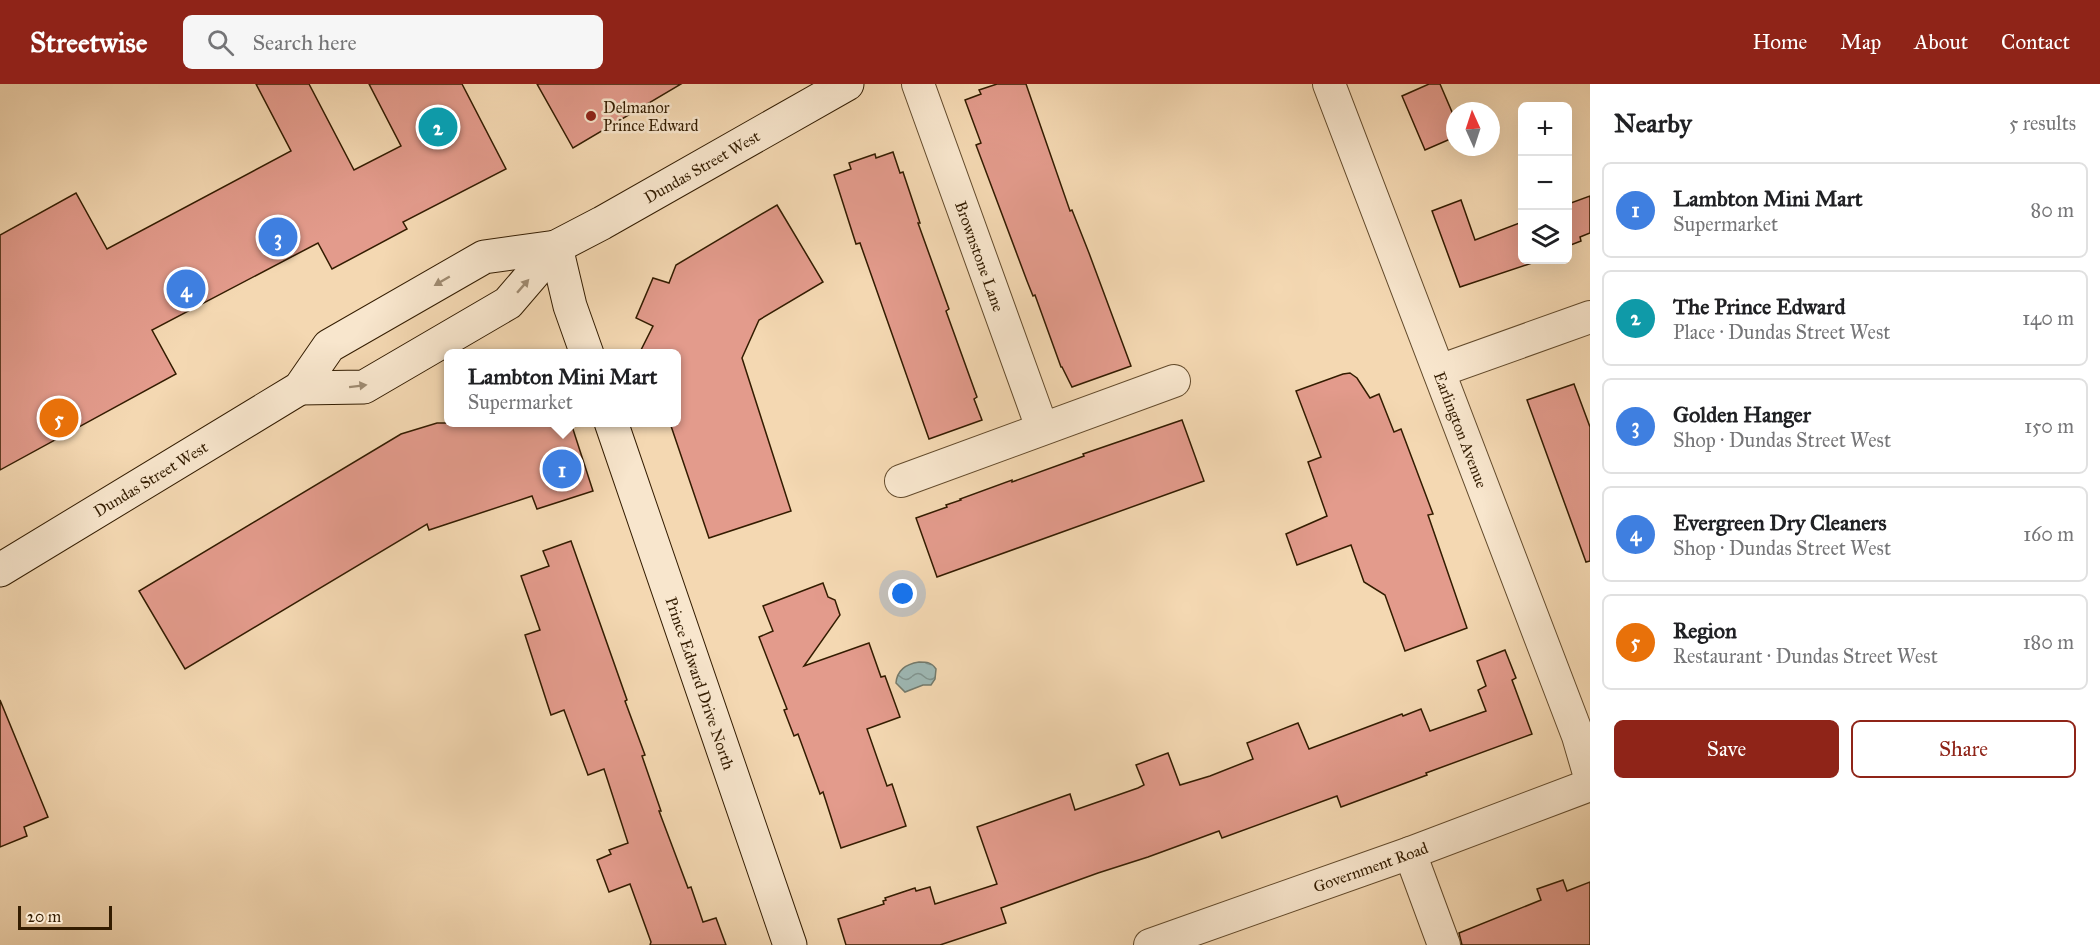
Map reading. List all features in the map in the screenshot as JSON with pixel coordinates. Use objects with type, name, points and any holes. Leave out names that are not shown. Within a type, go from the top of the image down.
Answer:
[{"type":"main road","name":"Dundas Street West","points":[[0,570],[300,388],[329,346],[483,257],[556,247],[847,84]]},
{"type":"main road","name":"Dundas Street West","points":[[300,388],[364,387],[508,303],[556,247]]},
{"type":"main road","points":[[556,247],[570,306],[585,349]]},
{"type":"main road","name":"Prince Edward Drive North","points":[[612,427],[790,945]]},
{"type":"street","name":"Brownstone Lane","points":[[918,84],[1042,428]]},
{"type":"street","name":"Earlington Avenue","points":[[1329,84],[1578,736],[1590,777]]},
{"type":"street","points":[[1439,371],[1590,317]]},
{"type":"street","points":[[901,481],[1174,381]]},
{"type":"street","name":"Government Road","points":[[1150,945],[1410,853],[1590,785]]},
{"type":"street","points":[[1410,853],[1444,945]]},
{"type":"water","points":[[919,662],[929,663],[936,669],[935,679],[931,685],[923,685],[905,692],[896,683],[898,675],[906,666]]},
{"type":"building","points":[[256,84],[309,84],[354,170],[401,146],[369,84],[462,84],[506,169],[403,222],[407,229],[332,269],[318,243],[152,330],[176,374],[0,470],[0,235],[76,193],[107,249],[291,151]]},
{"type":"building","name":"Delmanor Prince Edward","points":[[537,84],[681,84],[573,148]]},
{"type":"building","points":[[997,84],[1026,84],[1070,211],[1072,210],[1089,253],[1131,366],[1072,387],[1061,367],[976,145],[981,143],[965,100],[981,94],[979,90]]},
{"type":"building","points":[[1429,84],[1440,84],[1448,102],[1446,141],[1425,150],[1402,96]]},
{"type":"building","points":[[893,152],[900,173],[903,172],[920,223],[918,223],[949,309],[946,311],[977,397],[974,399],[982,420],[929,439],[860,243],[856,244],[834,175],[851,169],[849,163],[875,154],[876,158]]},
{"type":"building","points":[[1590,196],[1590,233],[1580,237],[1581,241],[1572,244],[1572,203]]},
{"type":"building","points":[[1461,200],[1475,240],[1518,224],[1518,264],[1529,264],[1460,287],[1432,211]]},
{"type":"building","points":[[777,205],[823,282],[759,320],[742,358],[791,511],[709,538],[671,427],[681,427],[681,349],[642,349],[653,326],[636,318],[653,278],[669,283],[676,265]]},
{"type":"building","points":[[1350,373],[1357,378],[1370,398],[1379,394],[1394,432],[1401,429],[1433,514],[1428,515],[1467,628],[1405,651],[1385,595],[1364,582],[1351,545],[1297,565],[1286,534],[1327,516],[1308,462],[1321,457],[1296,391]]},
{"type":"building","points":[[1574,384],[1590,427],[1590,561],[1586,562],[1527,400]]},
{"type":"building","points":[[1182,420],[1204,481],[937,577],[916,518],[947,507],[946,505],[960,499]]},
{"type":"building","points":[[437,423],[444,423],[444,427],[572,427],[593,491],[537,509],[532,496],[429,530],[427,524],[185,669],[139,591],[401,434]]},
{"type":"building","points":[[571,541],[645,755],[642,756],[661,811],[659,811],[688,888],[691,887],[703,922],[716,918],[726,945],[650,945],[651,942],[630,884],[609,892],[597,860],[611,854],[609,850],[628,843],[604,769],[588,775],[564,710],[551,715],[525,635],[540,630],[521,576],[549,566],[543,551]]},
{"type":"building","points":[[823,583],[828,597],[835,600],[840,615],[804,666],[869,643],[881,677],[885,676],[900,717],[867,729],[887,786],[892,784],[906,826],[841,848],[823,792],[820,794],[798,734],[794,736],[784,710],[787,709],[759,637],[773,631],[763,606]]},
{"type":"building","points":[[1505,650],[1516,678],[1512,680],[1532,734],[1341,807],[1337,796],[1222,838],[1219,831],[1098,873],[1001,908],[1006,923],[940,945],[846,945],[838,919],[884,904],[885,898],[915,888],[916,891],[930,887],[935,904],[997,884],[977,827],[1070,794],[1075,810],[1138,788],[1144,785],[1136,765],[1168,753],[1180,785],[1210,776],[1253,759],[1247,743],[1298,723],[1309,749],[1421,709],[1430,731],[1486,711],[1478,690],[1486,686],[1477,661]]},
{"type":"building","points":[[0,700],[48,817],[24,827],[27,836],[0,847]]},
{"type":"building","points":[[1563,880],[1567,891],[1590,882],[1590,945],[1462,945],[1459,933],[1541,900],[1537,889]]},
{"type":"place","name":"Delmanor Prince Edward","points":[[591,116]]},
{"type":"place","name":"The Prince Edward","points":[[438,127]]},
{"type":"place","name":"Golden Hanger","points":[[278,237]]},
{"type":"place","name":"Evergreen Dry Cleaners","points":[[186,289]]},
{"type":"place","name":"Region","points":[[59,418]]},
{"type":"place","name":"Lambton Mini Mart","points":[[562,469]]}]
